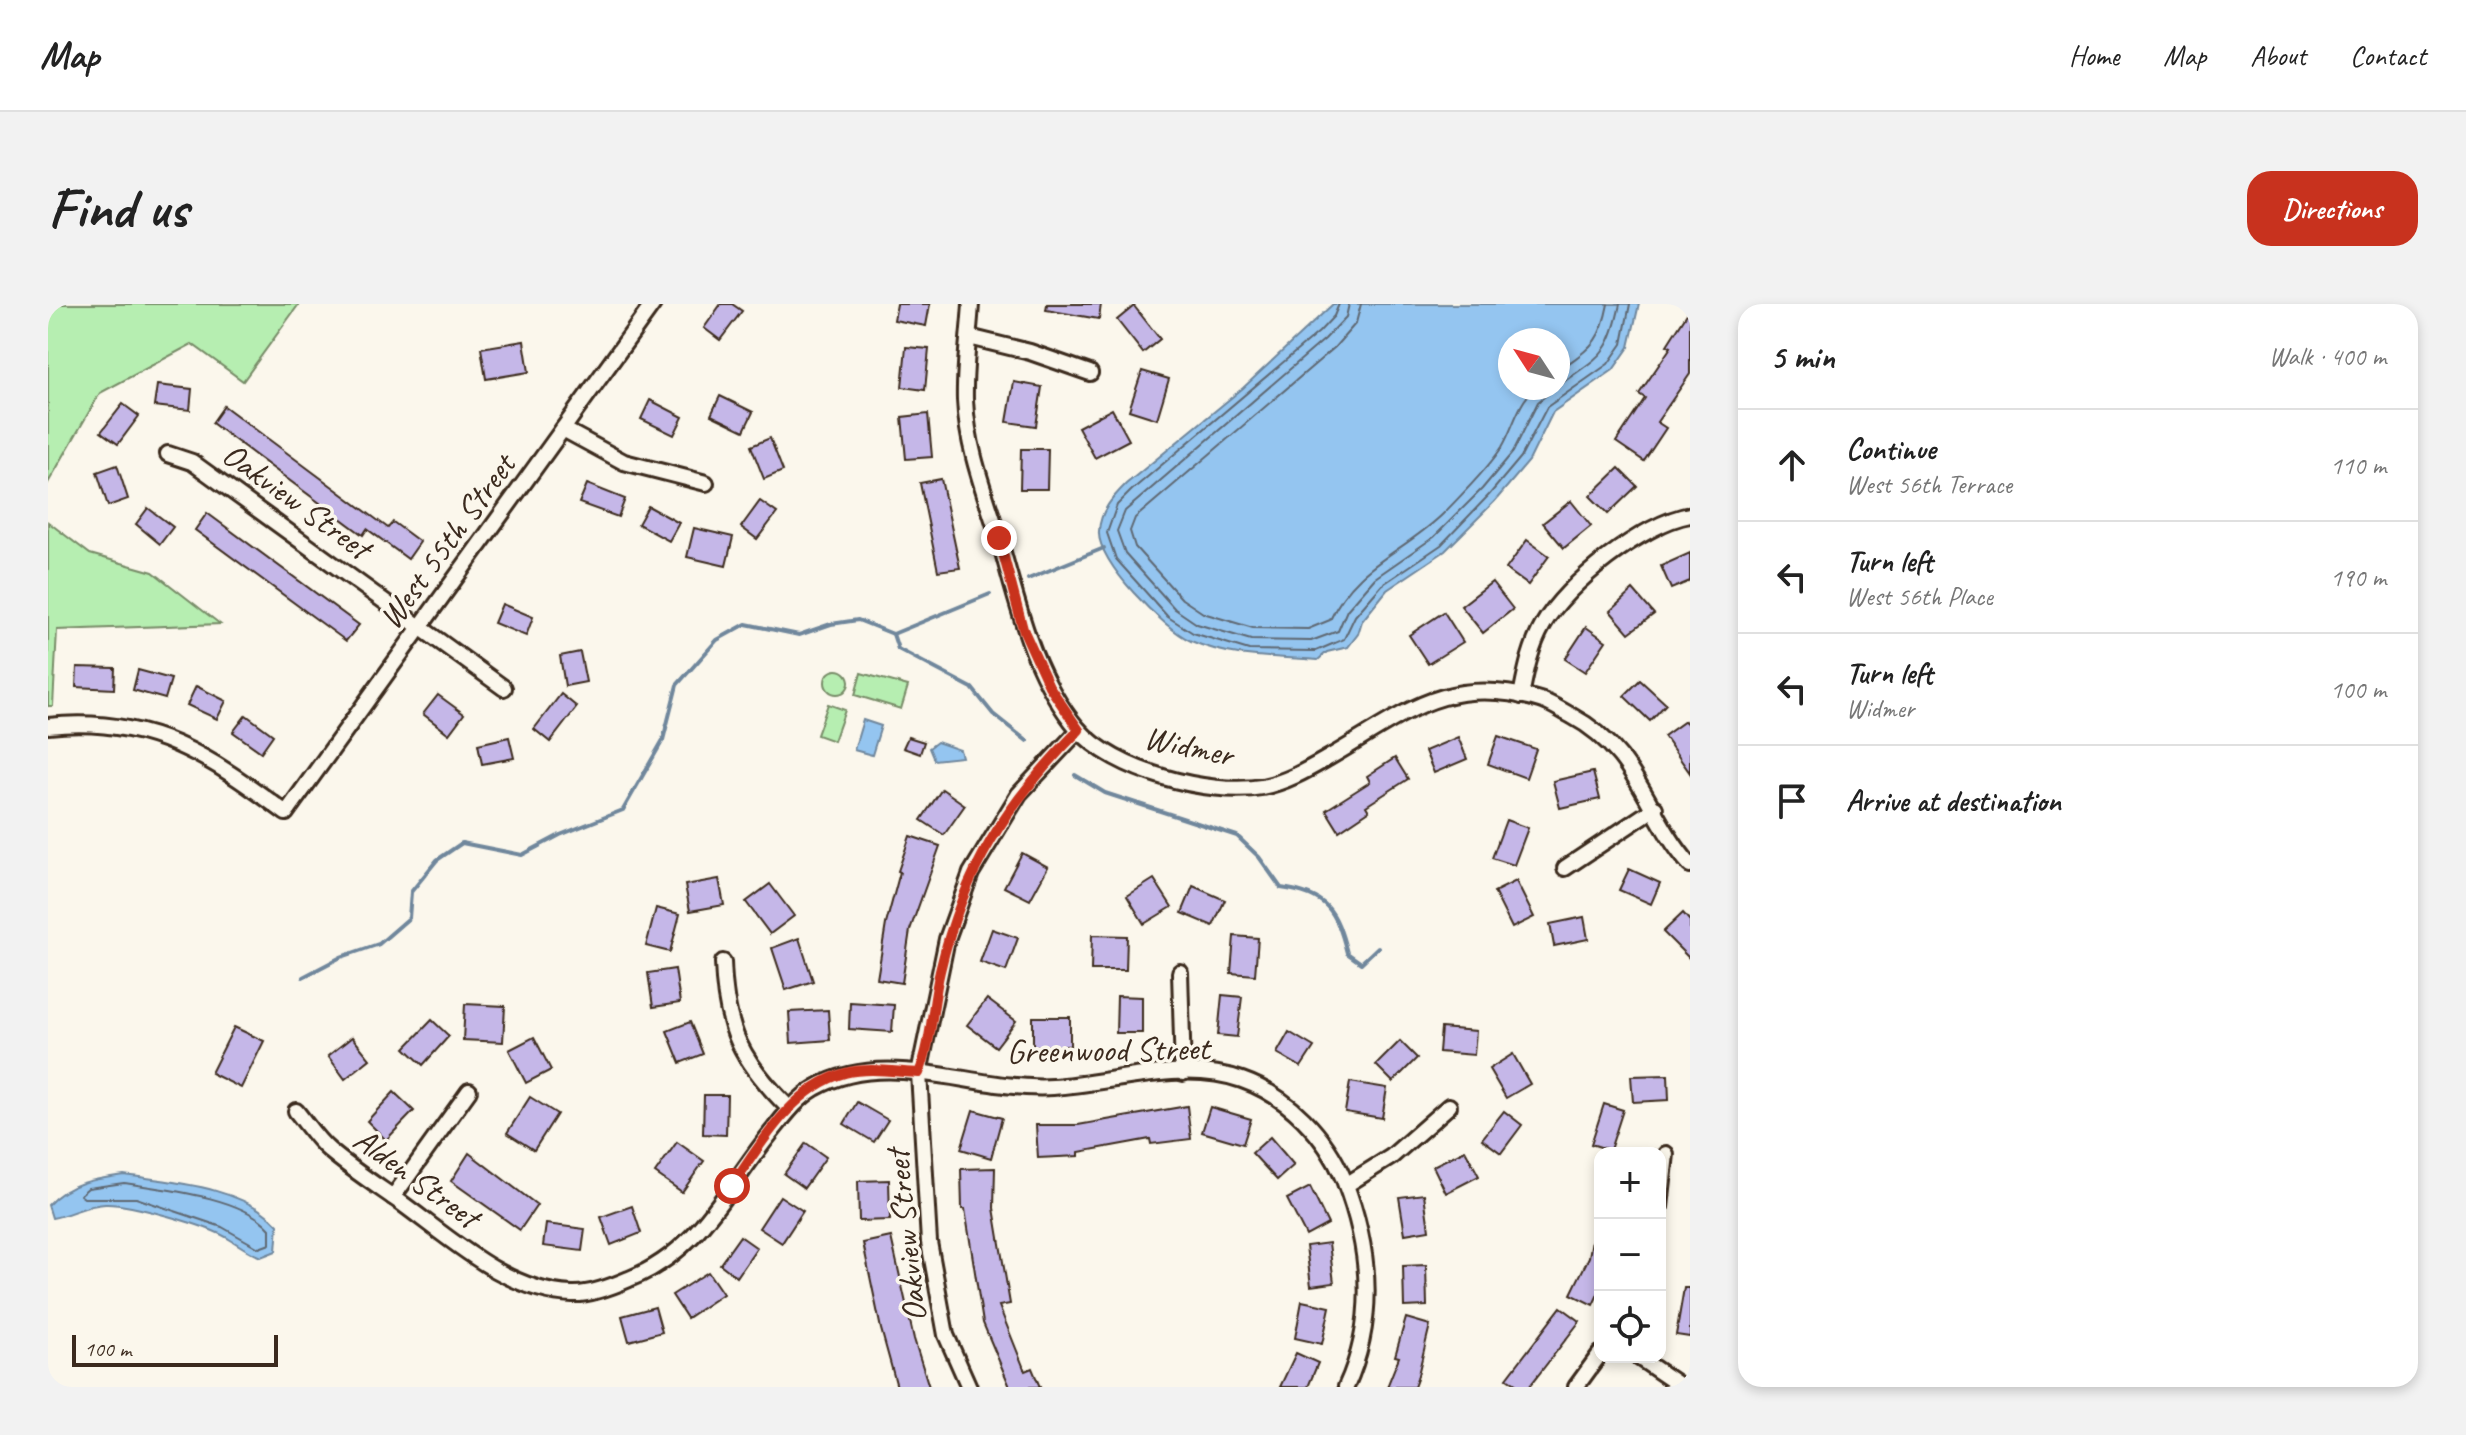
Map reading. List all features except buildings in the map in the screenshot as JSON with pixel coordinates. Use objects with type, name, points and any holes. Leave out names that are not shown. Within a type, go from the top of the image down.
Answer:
[{"type":"street","name":"West 55th Street","points":[[48,726],[101,726],[173,740],[228,769],[286,813],[653,304]]},
{"type":"street","name":"Widmer","points":[[971,304],[965,401],[975,463],[1023,629],[1049,686],[1079,730],[1113,756],[1152,774],[1205,786],[1259,787],[1294,777],[1416,705],[1452,692],[1479,691],[1542,700],[1612,743],[1690,865]]},
{"type":"street","points":[[969,337],[1041,355],[1090,373]]},
{"type":"street","points":[[563,429],[624,462],[706,483]]},
{"type":"street","name":"Oakview Street","points":[[168,454],[192,462],[504,688]]},
{"type":"street","points":[[1521,696],[1530,652],[1544,623],[1566,594],[1654,527],[1690,515]]},
{"type":"street","name":"Oakview Street","points":[[969,1387],[946,1335],[929,1242],[919,1073],[947,939],[971,873],[1019,794],[1079,730]]},
{"type":"street","points":[[1565,868],[1655,808]]},
{"type":"street","points":[[723,962],[724,999],[744,1056],[760,1079],[790,1109]]},
{"type":"street","points":[[1180,972],[1183,1073]]},
{"type":"street","name":"Greenwood Street","points":[[790,1109],[811,1090],[845,1073],[919,1073],[1051,1087],[1202,1070],[1245,1081],[1300,1114],[1336,1160],[1360,1223],[1368,1275],[1365,1318],[1346,1387]]},
{"type":"street","points":[[393,1197],[469,1091]]},
{"type":"street","points":[[1346,1185],[1391,1157],[1449,1106]]},
{"type":"street","name":"Alden Street","points":[[296,1111],[326,1148],[490,1267],[538,1288],[575,1295],[617,1284],[658,1268],[692,1240],[790,1109]]},
{"type":"street","points":[[1576,1387],[1594,1362]]},
{"type":"street","points":[[1647,1363],[1682,1387]]},
{"type":"green space","points":[[48,304],[299,304],[243,381],[192,344],[100,393],[48,483]]},
{"type":"green space","points":[[48,522],[90,554],[153,572],[220,624],[57,630],[53,706],[48,706]]},
{"type":"green space","points":[[837,670],[846,673],[849,682],[846,691],[837,694],[828,691],[825,682],[828,673]]},
{"type":"green space","points":[[861,673],[908,686],[901,709],[855,695]]},
{"type":"green space","points":[[828,704],[845,710],[834,741],[817,735]]},
{"type":"water","points":[[1333,304],[1639,304],[1629,347],[1613,370],[1553,412],[1529,461],[1495,501],[1445,551],[1387,590],[1362,621],[1358,634],[1348,647],[1327,652],[1318,660],[1238,654],[1207,647],[1179,634],[1149,609],[1120,576],[1101,544],[1099,531],[1102,517],[1126,484],[1243,388]]},
{"type":"water","points":[[863,720],[881,726],[872,755],[854,750]]},
{"type":"water","points":[[937,742],[960,750],[962,757],[934,760],[929,748]]},
{"type":"water","points":[[124,1175],[206,1188],[246,1202],[278,1225],[276,1251],[261,1257],[205,1228],[149,1211],[116,1205],[91,1206],[52,1218],[48,1205],[64,1191],[83,1183]]},
{"type":"waterway","points":[[1028,579],[1104,548]]},
{"type":"waterway","points":[[303,977],[341,957],[379,944],[409,918],[411,892],[437,860],[462,843],[522,855],[560,835],[623,810],[663,740],[677,685],[717,640],[746,624],[799,635],[831,624],[858,620],[893,634],[990,594]]},
{"type":"waterway","points":[[893,634],[898,649],[972,688],[993,714],[1027,741]]},
{"type":"waterway","points":[[1075,775],[1105,793],[1237,836],[1259,857],[1281,888],[1309,895],[1327,907],[1339,926],[1347,953],[1361,963],[1378,947]]},
{"type":"route","points":[[732,1186],[790,1109],[811,1090],[845,1073],[919,1073],[925,1060],[933,998],[947,939],[971,873],[1019,794],[1079,730],[1049,686],[1023,629],[999,538]]}]
